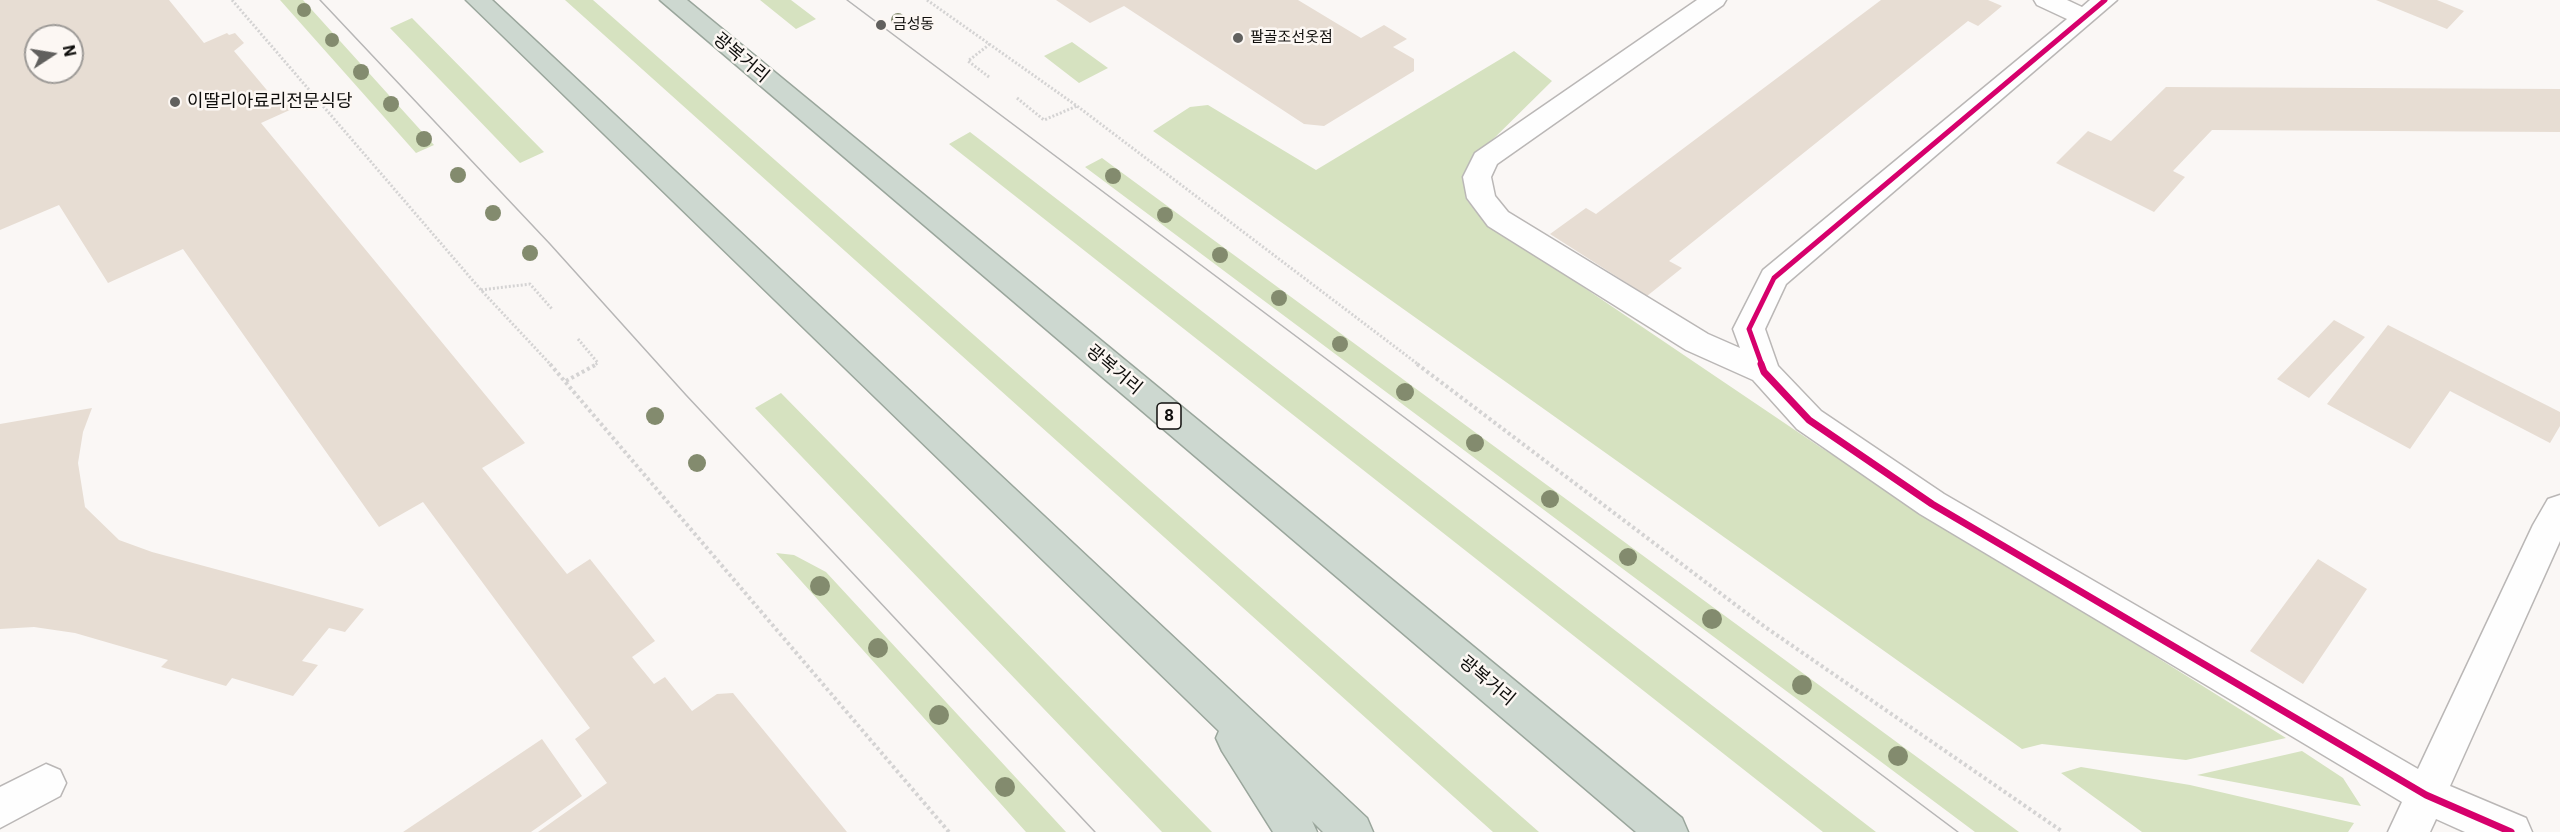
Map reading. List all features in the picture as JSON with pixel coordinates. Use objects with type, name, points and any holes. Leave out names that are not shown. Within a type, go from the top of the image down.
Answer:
[{"type":"highway","points":[[478,0],[1353,832]]},
{"type":"highway","name":"광복거리","points":[[672,0],[1667,832]]},
{"type":"highway","points":[[1210,696],[1296,832]]},
{"type":"street","points":[[1714,0],[1485,159],[1477,177],[1481,198],[1498,219],[1697,342],[1764,372],[1809,420],[1932,504],[2426,795],[2511,832]]},
{"type":"street","points":[[2046,0],[2095,9]]},
{"type":"street","points":[[1764,372],[1749,329],[1774,278],[2095,9]]},
{"type":"street","points":[[2409,832],[2545,535],[2560,509]]},
{"type":"street","points":[[0,809],[46,783]]},
{"type":"path","points":[[232,0],[481,290],[566,381],[949,832]]},
{"type":"path","points":[[927,0],[1077,106],[1765,627],[2063,832]]},
{"type":"path","points":[[989,77],[968,61],[990,44]]},
{"type":"path","points":[[1017,98],[1044,120],[1077,106]]},
{"type":"path","points":[[481,290],[530,284],[552,309]]},
{"type":"path","points":[[566,381],[598,363],[578,339]]},
{"type":"green space","points":[[280,0],[303,0],[434,145],[416,153]]},
{"type":"green space","points":[[565,0],[593,0],[1539,832],[1493,832]]},
{"type":"green space","points":[[760,0],[791,0],[816,19],[796,29]]},
{"type":"green space","points":[[412,18],[544,152],[520,163],[390,28]]},
{"type":"green space","points":[[1072,42],[1108,68],[1079,83],[1044,56]]},
{"type":"green space","points":[[1514,51],[1552,81],[1472,160],[1464,178],[1466,199],[1481,218],[1820,447],[2286,738],[2186,760],[2042,744],[2022,749],[1153,131],[1190,107],[1208,105],[1316,170]]},
{"type":"green space","points":[[970,132],[1876,832],[1823,832],[949,144]]},
{"type":"green space","points":[[1102,158],[2019,832],[1975,832],[1085,167]]},
{"type":"green space","points":[[781,393],[1212,832],[1162,832],[755,408]]},
{"type":"green space","points":[[776,553],[794,555],[826,572],[1066,832],[1026,832]]},
{"type":"green space","points":[[2302,751],[2343,778],[2361,806],[2197,775]]},
{"type":"green space","points":[[2081,767],[2190,785],[2354,823],[2348,832],[2142,832],[2061,773]]},
{"type":"building","points":[[0,0],[169,0],[204,43],[227,33],[229,35],[235,33],[244,43],[234,51],[271,95],[286,92],[295,104],[290,106],[292,109],[261,123],[525,443],[482,468],[567,574],[590,559],[655,641],[632,657],[654,684],[665,677],[692,711],[717,694],[733,693],[847,832],[538,832],[607,783],[575,739],[590,728],[423,502],[379,527],[183,249],[108,283],[59,205],[0,230]]},
{"type":"building","points":[[1056,0],[1298,0],[1361,38],[1384,25],[1407,39],[1393,47],[1414,59],[1414,71],[1324,126],[1304,124],[1124,6],[1090,23]]},
{"type":"building","points":[[1881,0],[1988,0],[2002,6],[1978,26],[1968,21],[1669,261],[1682,268],[1647,296],[1550,234],[1586,208],[1596,214]]},
{"type":"building","points":[[2376,0],[2437,0],[2464,11],[2447,29]]},
{"type":"building","points":[[2166,87],[2560,89],[2560,132],[2212,130],[2173,171],[2185,177],[2154,212],[2056,163],[2088,131],[2111,141]]},
{"type":"building","points":[[2334,320],[2365,337],[2309,398],[2277,379]]},
{"type":"building","points":[[2388,325],[2560,412],[2560,426],[2550,443],[2450,391],[2410,449],[2327,404]]},
{"type":"building","points":[[92,408],[83,432],[78,463],[85,507],[119,540],[152,552],[364,609],[345,632],[329,628],[302,661],[318,665],[293,696],[232,678],[226,686],[161,667],[168,660],[75,633],[34,627],[0,629],[0,424]]},
{"type":"building","points":[[2318,559],[2367,589],[2303,684],[2250,651]]},
{"type":"building","points":[[542,739],[582,796],[531,832],[403,832]]},
{"type":"tram line","points":[[320,0],[550,244],[686,395],[1095,832]]},
{"type":"tram line","points":[[847,0],[1958,832]]},
{"type":"cycle path","points":[[2105,0],[1774,278],[1749,329],[1764,372],[1809,420],[1932,504],[2426,795],[2511,832]]},
{"type":"place","name":"금성동","points":[[881,25]]},
{"type":"place","name":"팔골조선옷점","points":[[1238,38]]},
{"type":"place","name":"이딸리아료리전문식당","points":[[175,102]]}]
